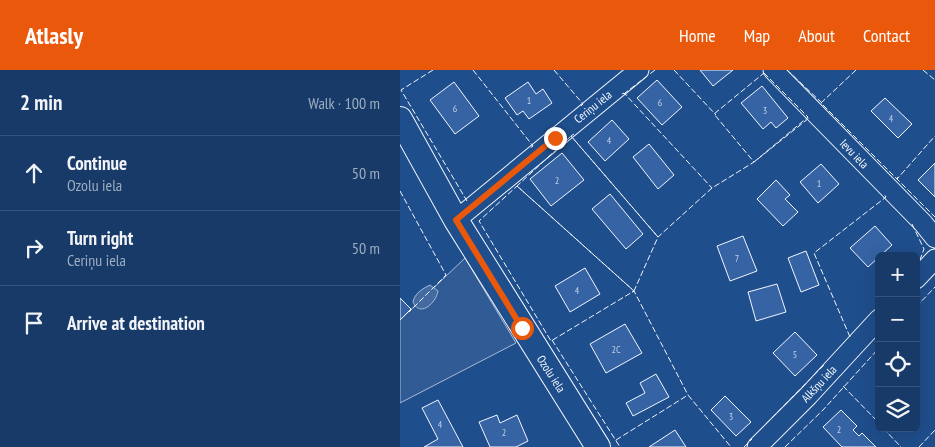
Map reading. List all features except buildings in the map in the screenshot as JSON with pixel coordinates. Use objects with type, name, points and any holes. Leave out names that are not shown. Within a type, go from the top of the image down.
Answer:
[{"type":"main road","name":"Ozolu iela","points":[[400,119],[456,220],[598,447]]},
{"type":"street","name":"Ceriņu iela","points":[[456,220],[639,70]]},
{"type":"street","name":"Ievu iela","points":[[773,70],[923,223],[935,238]]},
{"type":"street","points":[[920,275],[935,258]]},
{"type":"street","name":"Alkšņu iela","points":[[757,447],[808,396],[875,323]]},
{"type":"shaded area","points":[[465,258],[516,343],[400,403],[400,320]]},
{"type":"shaded area","points":[[430,285],[438,291],[437,296],[427,307],[420,309],[416,307],[413,302],[415,296]]},
{"type":"fence","points":[[433,70],[401,90],[467,201]]},
{"type":"fence","points":[[473,70],[533,146],[530,148]]},
{"type":"fence","points":[[554,70],[583,104],[581,106]]},
{"type":"fence","points":[[626,95],[625,93],[655,70]]},
{"type":"fence","points":[[674,70],[716,115]]},
{"type":"fence","points":[[787,70],[821,102]]},
{"type":"fence","points":[[856,70],[821,103],[897,179],[935,136]]},
{"type":"fence","points":[[923,70],[935,80]]},
{"type":"fence","points":[[764,73],[808,117],[754,162],[714,114],[764,73]]},
{"type":"fence","points":[[622,94],[624,93],[712,188]]},
{"type":"fence","points":[[574,134],[571,136],[658,237],[712,188],[754,162],[809,118]]},
{"type":"fence","points":[[571,136],[658,237],[634,291],[517,186],[571,136]]},
{"type":"fence","points":[[898,177],[897,179],[935,217]]},
{"type":"fence","points":[[517,186],[634,291],[551,341],[479,221],[517,186]]},
{"type":"fence","points":[[400,191],[446,275],[409,312]]},
{"type":"fence","points":[[850,337],[814,253],[886,197],[884,194]]},
{"type":"fence","points":[[912,224],[924,249],[920,260]]},
{"type":"fence","points":[[920,303],[935,287]]},
{"type":"fence","points":[[632,292],[634,291],[688,395]]},
{"type":"fence","points":[[552,340],[620,447]]},
{"type":"fence","points":[[785,447],[823,410],[875,352]]},
{"type":"fence","points":[[760,430],[825,364]]},
{"type":"fence","points":[[843,386],[875,419]]},
{"type":"fence","points":[[616,440],[688,395],[731,447]]},
{"type":"fence","points":[[919,447],[935,430]]},
{"type":"fence","points":[[887,432],[901,447]]},
{"type":"fence","points":[[744,447],[752,439]]},
{"type":"route","points":[[522,328],[456,220],[555,138]]}]
